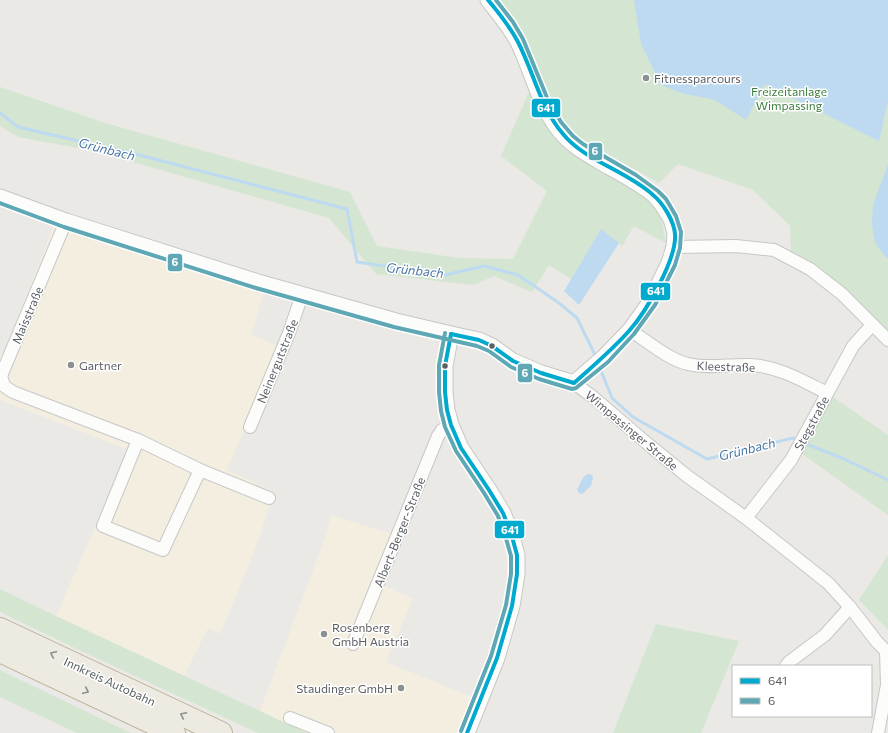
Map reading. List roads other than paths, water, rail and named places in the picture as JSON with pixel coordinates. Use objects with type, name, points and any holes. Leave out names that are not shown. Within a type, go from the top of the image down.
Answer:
[{"type":"highway","name":"Innkreis Autobahn","points":[[0,629],[221,733]]},
{"type":"highway","name":"Innkreis Autobahn","points":[[0,651],[174,733]]},
{"type":"street","name":"Wimpassinger Straße","points":[[488,0],[518,42],[543,103],[551,118],[564,136],[584,152],[654,195],[661,203],[670,219],[675,234],[674,247],[669,263],[650,302],[630,330],[604,357],[574,384],[594,397],[687,476],[746,518],[828,583],[850,607],[877,642],[886,651],[887,685],[878,733]]},
{"type":"street","points":[[0,197],[66,221],[258,282],[396,321],[479,340],[492,346],[513,361],[541,373],[574,384]]},
{"type":"street","name":"Maisstraße","points":[[66,221],[1,376],[4,386],[13,392],[138,440],[200,470],[270,498]]},
{"type":"street","points":[[674,247],[736,246],[774,250],[810,269],[842,294],[888,340]]},
{"type":"street","name":"Neinergutstraße","points":[[250,427],[289,333],[302,294]]},
{"type":"street","name":"Stegstraße","points":[[746,518],[798,450],[853,346],[872,325]]},
{"type":"street","name":"Kleestraße","points":[[630,330],[672,358],[687,364],[704,366],[750,365],[767,368],[784,372],[827,393]]},
{"type":"street","points":[[451,334],[445,366],[445,392],[447,410],[451,425],[461,448],[503,513],[511,533],[517,555],[517,574],[512,606],[497,658],[466,733]]},
{"type":"street","name":"Albert-Berger-Straße","points":[[353,644],[438,436],[442,430],[451,425]]},
{"type":"street","points":[[138,440],[103,526],[163,550],[200,470]]},
{"type":"street","points":[[787,665],[825,635],[850,607]]},
{"type":"street","points":[[290,718],[328,733]]},
{"type":"water","points":[[634,0],[888,0],[888,101],[879,141],[765,84],[746,120],[715,100],[681,93],[661,85],[641,44]]},
{"type":"water","points":[[888,164],[888,259],[875,243],[872,224],[873,205]]},
{"type":"water","points":[[601,229],[619,243],[579,305],[564,291]]},
{"type":"water","points":[[588,474],[592,475],[593,477],[591,486],[582,494],[579,493],[577,490],[580,483]]},
{"type":"waterway","name":"Grünbach","points":[[0,113],[18,127],[139,155],[347,209],[357,262],[445,275],[484,266],[518,275],[559,303],[577,318],[597,359]]},
{"type":"waterway","name":"Grünbach","points":[[599,366],[612,398],[633,417],[707,459],[793,438],[798,440]]},
{"type":"waterway","name":"Grünbach","points":[[804,443],[844,459],[888,480]]},
{"type":"place","name":"Fitnessparcours","points":[[646,78]]},
{"type":"place","name":"Gartner","points":[[71,365]]},
{"type":"place","name":"Rosenberg GmbH Austria","points":[[324,634]]},
{"type":"place","name":"Staudinger GmbH","points":[[401,688]]},
{"type":"park label","name":"Freizeitanlage Wimpassing","points":[[789,98]]}]
